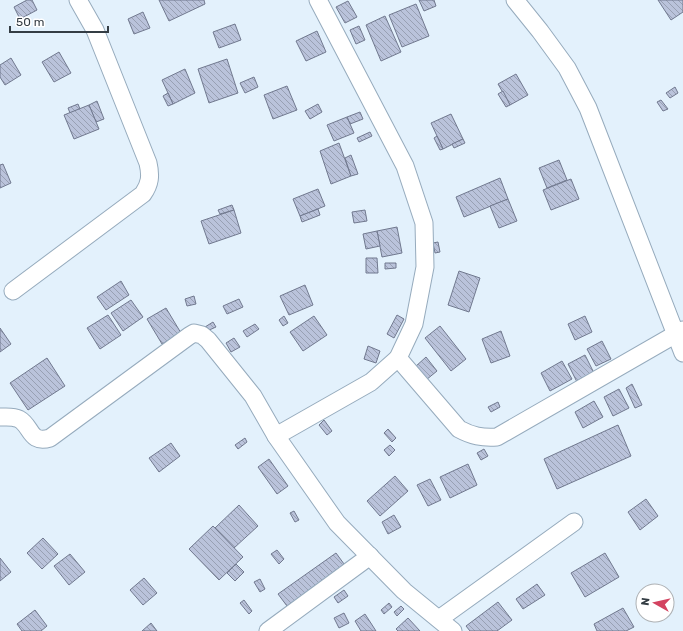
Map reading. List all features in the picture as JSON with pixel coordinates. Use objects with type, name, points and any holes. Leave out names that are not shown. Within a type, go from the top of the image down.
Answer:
[{"type":"street","points":[[13,291],[143,194],[148,186],[151,174],[95,30],[78,0]]},
{"type":"street","points":[[276,436],[371,382],[398,358],[414,324],[425,267],[424,223],[405,166],[318,0]]},
{"type":"street","points":[[515,0],[567,68],[588,108],[679,331],[683,353]]},
{"type":"street","points":[[398,358],[459,429],[483,438],[497,437],[679,331]]},
{"type":"street","points":[[0,417],[20,419],[36,439],[43,440],[50,438],[194,333],[202,335],[208,340],[253,396],[276,436],[337,523],[404,591],[453,631]]},
{"type":"street","points":[[439,619],[574,522]]},
{"type":"street","points":[[268,631],[370,556]]},
{"type":"building","points":[[27,0],[32,0],[37,10],[20,19],[14,7]]},
{"type":"building","points":[[159,0],[204,0],[205,4],[169,21]]},
{"type":"building","points":[[419,0],[434,0],[436,6],[424,11]]},
{"type":"building","points":[[658,0],[683,0],[683,12],[671,20]]},
{"type":"building","points":[[348,1],[357,17],[345,23],[336,7]]},
{"type":"building","points":[[416,4],[429,36],[402,47],[389,15]]},
{"type":"building","points":[[143,12],[150,28],[134,34],[128,19]]},
{"type":"building","points":[[385,16],[401,52],[381,61],[366,25]]},
{"type":"building","points":[[235,24],[241,40],[219,48],[213,32]]},
{"type":"building","points":[[359,26],[365,40],[356,44],[350,30]]},
{"type":"building","points":[[317,31],[326,52],[306,61],[296,41]]},
{"type":"building","points":[[59,52],[71,73],[54,82],[42,62]]},
{"type":"building","points":[[11,58],[21,75],[5,85],[0,77],[0,65]]},
{"type":"building","points":[[227,59],[238,93],[209,103],[198,69]]},
{"type":"building","points":[[185,69],[195,93],[173,104],[162,80]]},
{"type":"building","points":[[516,74],[528,95],[510,105],[498,84]]},
{"type":"building","points":[[254,77],[258,87],[245,93],[240,83]]},
{"type":"building","points":[[287,86],[297,110],[273,119],[264,95]]},
{"type":"building","points":[[675,87],[678,93],[670,98],[666,93]]},
{"type":"building","points":[[503,91],[510,105],[506,107],[498,94]]},
{"type":"building","points":[[168,93],[173,104],[168,106],[163,96]]},
{"type":"building","points":[[661,100],[668,109],[663,111],[657,102]]},
{"type":"building","points":[[97,101],[104,119],[96,122],[89,105]]},
{"type":"building","points":[[78,104],[80,109],[70,113],[68,108]]},
{"type":"building","points":[[318,104],[322,112],[310,119],[305,111]]},
{"type":"building","points":[[89,105],[99,129],[74,139],[64,115]]},
{"type":"building","points":[[360,112],[363,119],[350,124],[347,117]]},
{"type":"building","points":[[451,114],[463,139],[443,149],[431,123]]},
{"type":"building","points":[[347,117],[354,133],[334,141],[327,125]]},
{"type":"building","points":[[370,132],[372,136],[359,142],[357,138]]},
{"type":"building","points":[[437,136],[443,149],[440,150],[434,138]]},
{"type":"building","points":[[463,139],[465,143],[454,148],[452,144]]},
{"type":"building","points":[[339,143],[351,176],[331,184],[320,151]]},
{"type":"building","points":[[351,155],[358,174],[351,176],[345,158]]},
{"type":"building","points":[[559,160],[567,180],[547,188],[539,168]]},
{"type":"building","points":[[3,164],[11,183],[0,188],[0,165]]},
{"type":"building","points":[[500,178],[508,199],[464,217],[456,197]]},
{"type":"building","points":[[571,179],[579,199],[551,210],[543,190]]},
{"type":"building","points":[[318,189],[325,206],[300,216],[293,199]]},
{"type":"building","points":[[508,199],[517,221],[499,228],[490,206]]},
{"type":"building","points":[[232,205],[234,210],[220,214],[218,210]]},
{"type":"building","points":[[318,209],[320,215],[302,222],[300,216]]},
{"type":"building","points":[[234,210],[241,233],[209,244],[201,221]]},
{"type":"building","points":[[365,210],[367,221],[354,223],[352,212]]},
{"type":"building","points":[[397,227],[402,253],[382,257],[377,231]]},
{"type":"building","points":[[377,231],[380,246],[366,249],[363,234]]},
{"type":"building","points":[[438,242],[440,252],[435,253],[433,243]]},
{"type":"building","points":[[366,258],[377,258],[378,273],[366,273]]},
{"type":"building","points":[[385,263],[396,263],[396,268],[385,269]]},
{"type":"building","points":[[459,271],[480,278],[469,312],[448,305]]},
{"type":"building","points":[[121,281],[129,295],[106,310],[97,297]]},
{"type":"building","points":[[305,285],[313,305],[289,315],[280,296]]},
{"type":"building","points":[[194,296],[196,304],[187,306],[185,299]]},
{"type":"building","points":[[239,299],[243,307],[227,314],[223,306]]},
{"type":"building","points":[[131,300],[143,317],[123,331],[111,313]]},
{"type":"building","points":[[166,308],[181,333],[162,344],[147,319]]},
{"type":"building","points":[[108,315],[121,335],[100,349],[87,328]]},
{"type":"building","points":[[397,315],[404,319],[394,338],[387,334]]},
{"type":"building","points":[[284,316],[288,323],[283,326],[279,320]]},
{"type":"building","points":[[314,316],[327,335],[303,351],[290,332]]},
{"type":"building","points":[[585,316],[592,332],[575,340],[568,324]]},
{"type":"building","points":[[213,322],[216,327],[207,331],[205,327]]},
{"type":"building","points":[[255,324],[259,329],[247,337],[243,331]]},
{"type":"building","points":[[440,326],[466,359],[451,371],[425,338]]},
{"type":"building","points":[[0,328],[11,344],[0,352]]},
{"type":"building","points":[[501,331],[510,356],[491,363],[482,339]]},
{"type":"building","points":[[234,338],[240,347],[231,352],[226,343]]},
{"type":"building","points":[[602,341],[611,359],[596,366],[587,349]]},
{"type":"building","points":[[368,346],[380,351],[376,363],[364,359]]},
{"type":"building","points":[[585,355],[595,375],[578,384],[568,364]]},
{"type":"building","points":[[426,357],[437,371],[426,380],[415,367]]},
{"type":"building","points":[[47,358],[65,386],[28,410],[10,383]]},
{"type":"building","points":[[562,361],[572,379],[550,391],[541,373]]},
{"type":"building","points":[[632,384],[642,405],[635,408],[626,388]]},
{"type":"building","points":[[619,389],[629,408],[613,416],[604,397]]},
{"type":"building","points":[[594,401],[603,417],[583,428],[575,412]]},
{"type":"building","points":[[498,402],[500,407],[491,412],[488,407]]},
{"type":"building","points":[[324,420],[332,431],[327,435],[319,425]]},
{"type":"building","points":[[618,425],[631,456],[557,489],[544,459]]},
{"type":"building","points":[[388,429],[396,438],[392,442],[384,433]]},
{"type":"building","points":[[245,438],[247,442],[238,449],[235,445]]},
{"type":"building","points":[[171,443],[180,456],[159,472],[149,458]]},
{"type":"building","points":[[390,445],[395,450],[389,456],[384,450]]},
{"type":"building","points":[[484,449],[488,456],[481,460],[477,453]]},
{"type":"building","points":[[269,459],[288,486],[277,494],[258,467]]},
{"type":"building","points":[[468,464],[477,485],[450,498],[440,477]]},
{"type":"building","points":[[395,476],[408,491],[380,516],[367,501]]},
{"type":"building","points":[[430,479],[441,500],[428,506],[417,485]]},
{"type":"building","points":[[646,499],[658,516],[640,530],[628,512]]},
{"type":"building","points":[[239,505],[258,526],[234,548],[215,528]]},
{"type":"building","points":[[294,511],[299,520],[295,522],[290,513]]},
{"type":"building","points":[[394,515],[401,527],[388,534],[382,522]]},
{"type":"building","points":[[213,526],[243,557],[219,580],[189,549]]},
{"type":"building","points":[[43,538],[58,554],[42,569],[27,553]]},
{"type":"building","points":[[277,550],[284,559],[279,564],[271,554]]},
{"type":"building","points":[[336,553],[347,568],[290,610],[278,594]]},
{"type":"building","points":[[605,553],[619,577],[585,597],[571,573]]},
{"type":"building","points":[[70,554],[85,572],[69,585],[54,566]]},
{"type":"building","points":[[0,558],[11,572],[0,581]]},
{"type":"building","points":[[236,564],[244,572],[235,581],[227,573]]},
{"type":"building","points":[[144,578],[157,593],[143,605],[130,590]]},
{"type":"building","points":[[260,579],[265,589],[260,592],[254,582]]},
{"type":"building","points":[[537,584],[545,595],[523,609],[516,599]]},
{"type":"building","points":[[344,590],[348,596],[338,603],[334,597]]},
{"type":"building","points":[[244,600],[252,611],[249,614],[240,603]]},
{"type":"building","points":[[498,602],[512,620],[497,631],[470,631],[466,626]]},
{"type":"building","points":[[389,603],[392,607],[384,614],[381,610]]},
{"type":"building","points":[[401,606],[404,609],[397,616],[394,612]]},
{"type":"building","points":[[623,608],[634,627],[626,631],[597,631],[594,624]]},
{"type":"building","points":[[35,610],[47,626],[41,631],[22,631],[17,624]]},
{"type":"building","points":[[344,613],[349,623],[339,628],[334,618]]},
{"type":"building","points":[[365,614],[376,631],[361,631],[355,621]]},
{"type":"building","points":[[408,618],[420,631],[398,631],[396,629]]},
{"type":"building","points":[[151,623],[157,631],[142,631]]}]
